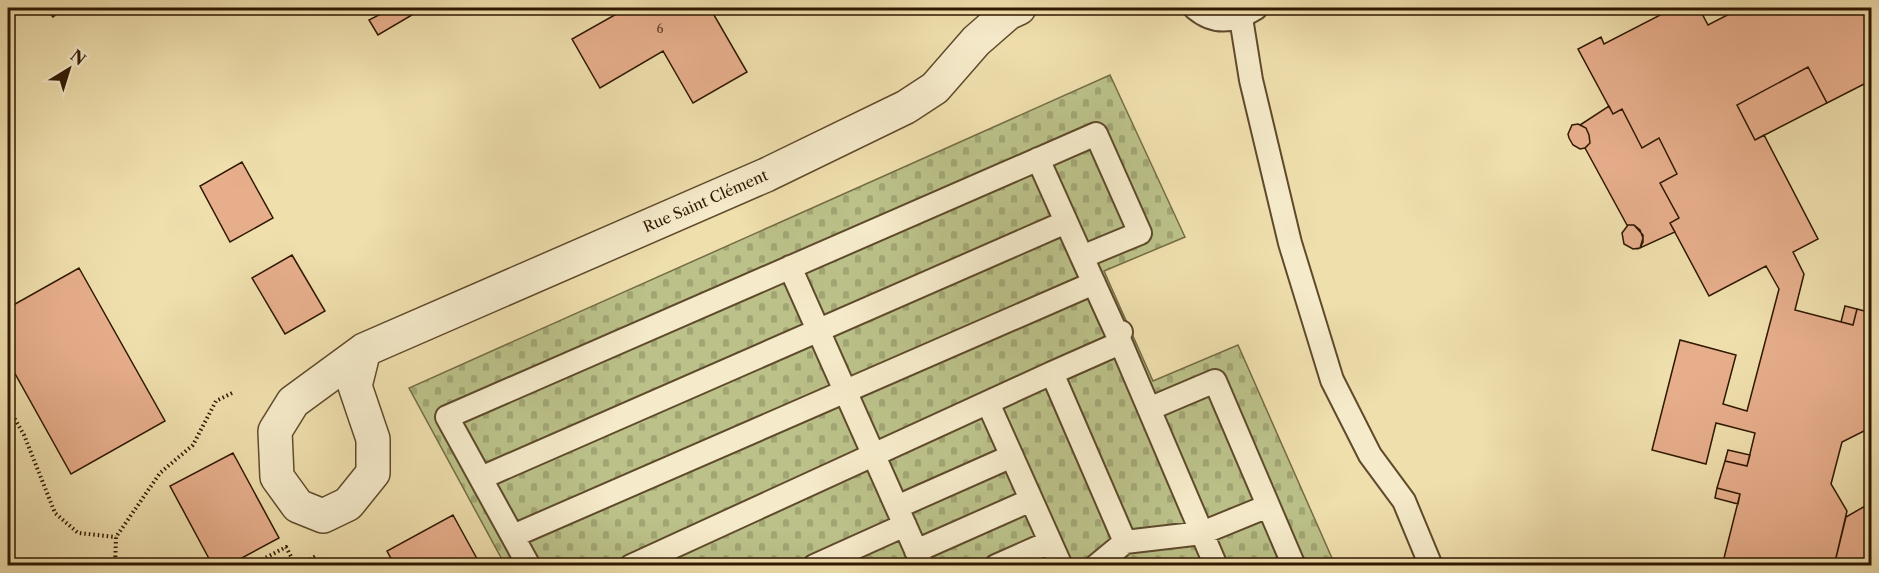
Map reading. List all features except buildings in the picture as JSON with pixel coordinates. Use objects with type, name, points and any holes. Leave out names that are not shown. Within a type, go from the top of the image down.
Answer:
[{"type":"street","name":"Rue Saint Clément","points":[[364,350],[355,386],[373,439],[373,473],[348,504],[323,516],[298,506],[277,477],[275,431],[293,402],[364,350],[766,175],[906,107],[935,88],[976,41],[1008,13],[1019,8]]},
{"type":"lane","points":[[1195,8],[1218,20],[1249,13],[1251,80],[1290,243],[1332,380],[1370,455],[1404,501],[1431,566]]},
{"type":"lane","points":[[529,566],[447,417],[1096,134],[1140,233],[1082,257]]},
{"type":"lane","points":[[1038,159],[1094,284],[1122,335],[1149,409],[1216,566]]},
{"type":"lane","points":[[481,478],[1066,222]]},
{"type":"lane","points":[[790,267],[919,558],[1031,500]]},
{"type":"lane","points":[[513,536],[1094,284]]},
{"type":"lane","points":[[631,566],[1052,374],[1122,335]]},
{"type":"lane","points":[[1052,374],[1125,542]]},
{"type":"lane","points":[[1149,409],[1215,381],[1294,566]]},
{"type":"lane","points":[[988,402],[1061,566]]},
{"type":"lane","points":[[814,566],[1012,456]]},
{"type":"lane","points":[[1096,566],[1125,542],[1202,533],[1268,506]]},
{"type":"lane","points":[[996,566],[1050,542]]},
{"type":"path","points":[[115,566],[116,537],[160,473],[193,445],[216,401],[232,393]]},
{"type":"path","points":[[8,407],[24,435],[55,513],[78,533],[116,537]]},
{"type":"path","points":[[250,566],[286,547],[297,566],[320,554]]},
{"type":"green space","points":[[1110,75],[1185,237],[1104,271],[1153,381],[1238,345],[1335,565],[505,565],[409,388]]}]
